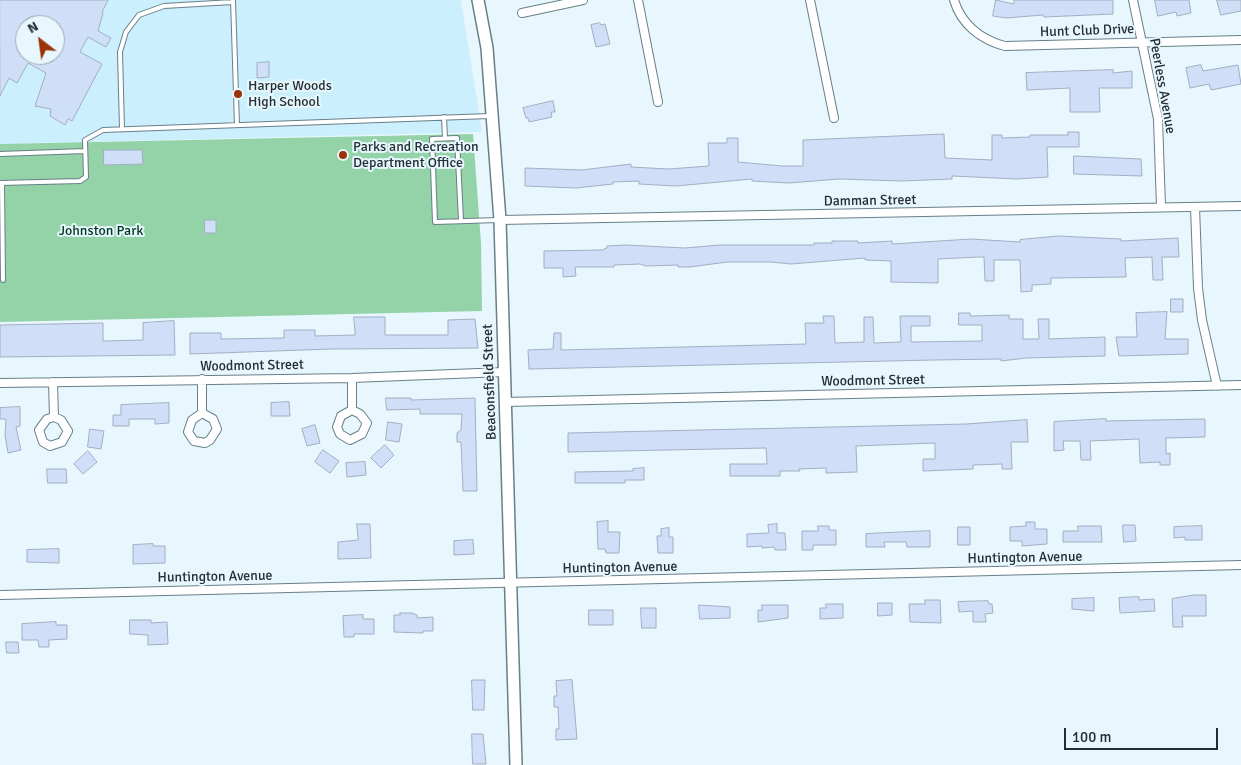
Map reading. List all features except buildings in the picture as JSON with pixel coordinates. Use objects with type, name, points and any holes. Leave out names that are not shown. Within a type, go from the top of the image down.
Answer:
[{"type":"street","name":"Beaconsfield Street","points":[[478,0],[486,48],[493,116],[500,220],[516,765]]},
{"type":"street","points":[[522,13],[583,0]]},
{"type":"street","points":[[638,0],[658,102]]},
{"type":"street","points":[[810,0],[834,118]]},
{"type":"street","name":"Hunt Club Drive","points":[[954,0],[967,24],[984,38],[997,44],[1013,46],[1241,40]]},
{"type":"street","name":"Peerless Avenue","points":[[1133,0],[1158,119],[1161,207]]},
{"type":"street","name":"Damman Street","points":[[500,220],[1241,206]]},
{"type":"street","points":[[1195,207],[1198,288],[1202,320],[1217,386]]},
{"type":"street","name":"Woodmont Street","points":[[0,384],[202,379],[352,378],[504,372]]},
{"type":"street","points":[[352,378],[352,410]]},
{"type":"street","points":[[202,379],[202,413]]},
{"type":"street","points":[[53,382],[54,417]]},
{"type":"street","name":"Woodmont Street","points":[[505,402],[1241,385]]},
{"type":"street","name":"Huntington Avenue","points":[[0,595],[1241,565]]},
{"type":"lane","points":[[122,129],[120,52],[126,32],[139,15],[164,6],[233,1],[237,125]]},
{"type":"lane","points":[[3,280],[1,183],[80,181],[86,177],[85,140],[103,130],[493,116]]},
{"type":"lane","points":[[444,117],[445,138]]},
{"type":"lane","points":[[461,221],[457,138],[432,139],[435,222],[500,220]]},
{"type":"lane","points":[[0,154],[85,151]]},
{"type":"shaded area","name":"Harper Woods High School","points":[[0,0],[461,0],[482,132],[0,144]]},
{"type":"green space","name":"Johnston Park","points":[[473,134],[481,243],[482,311],[0,322],[0,144]]},
{"type":"place","name":"Harper Woods High School","points":[[238,94]]},
{"type":"place","name":"Parks and Recreation Department Office","points":[[343,155]]}]
